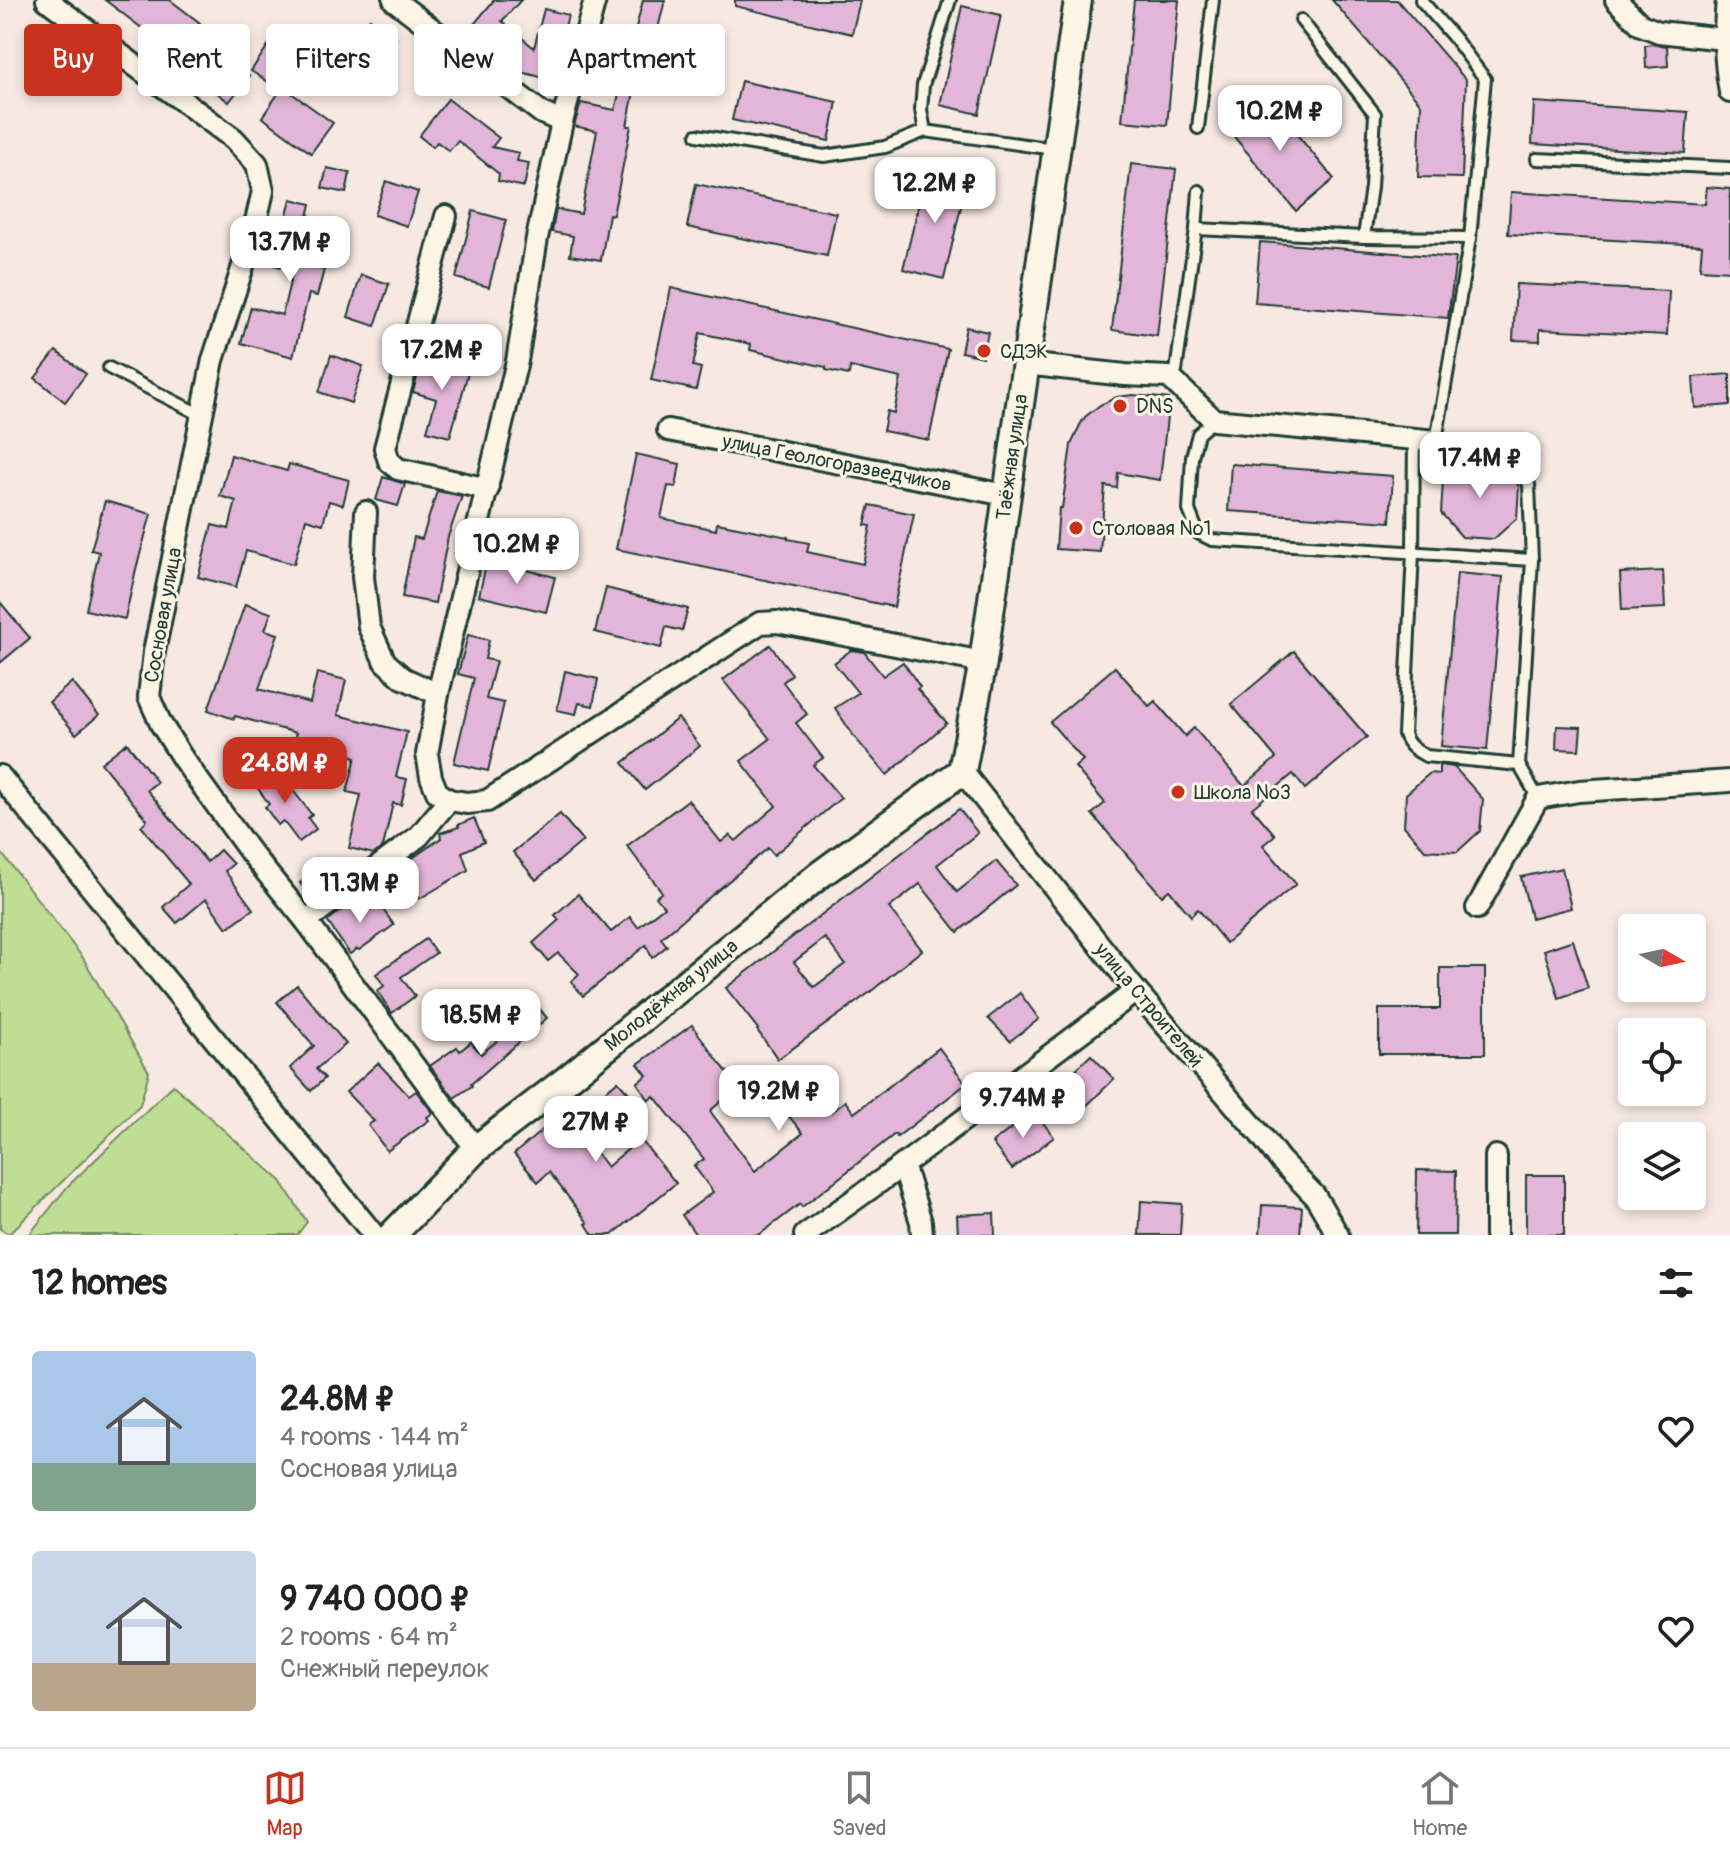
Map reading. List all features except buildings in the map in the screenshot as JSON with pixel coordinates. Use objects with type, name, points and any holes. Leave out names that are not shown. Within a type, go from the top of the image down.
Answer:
[{"type":"main road","name":"Таёжная улица","points":[[962,771],[983,662],[1078,0]]},
{"type":"main road","name":"Молодёжная улица","points":[[405,1229],[476,1149],[818,876],[962,771]]},
{"type":"street","name":"Сосновая улица","points":[[47,0],[234,139],[257,164],[263,191],[252,238],[213,360],[154,652],[149,697],[161,724],[183,759],[250,852],[306,921],[476,1149]]},
{"type":"street","points":[[394,0],[542,113],[562,122]]},
{"type":"street","points":[[595,0],[562,122],[537,238],[517,361],[438,694],[427,754],[437,792],[449,800],[467,803],[487,801],[760,623],[777,622],[983,662]]},
{"type":"street","points":[[1616,0],[1641,25],[1659,32],[1724,39]]},
{"type":"street","points":[[1727,0],[1724,62],[1730,92]]},
{"type":"street","points":[[446,216],[385,448],[389,461],[398,469],[488,489]]},
{"type":"street","points":[[1025,364],[1169,377],[1214,420],[1436,441]]},
{"type":"street","name":"улица Геологоразведчиков","points":[[668,430],[1006,495]]},
{"type":"street","points":[[366,512],[363,577],[369,627],[385,662],[403,678],[438,694]]},
{"type":"street","name":"улица Строителей","points":[[962,771],[1136,991],[1280,1160],[1315,1196],[1338,1235]]},
{"type":"street","points":[[0,776],[374,1235]]},
{"type":"street","points":[[1477,908],[1538,798],[1579,791],[1730,781]]},
{"type":"street","points":[[306,921],[419,836],[449,800]]},
{"type":"street","points":[[805,1235],[1136,991]]},
{"type":"street","points":[[1496,1156],[1496,1235]]},
{"type":"street","points":[[903,1165],[921,1222],[922,1235]]},
{"type":"lane","points":[[925,131],[921,110],[923,85],[950,0]]},
{"type":"lane","points":[[1198,128],[1213,0]]},
{"type":"lane","points":[[1421,0],[1485,79],[1470,238],[1436,441],[1505,449],[1520,464],[1529,485],[1532,560],[1519,765],[1538,798]]},
{"type":"lane","points":[[1301,20],[1375,114],[1371,187],[1364,237]]},
{"type":"lane","points":[[697,135],[824,156],[885,147],[925,131],[1056,150]]},
{"type":"lane","points":[[1537,159],[1730,168]]},
{"type":"lane","points":[[1169,377],[1176,371],[1199,191]]},
{"type":"lane","points":[[1196,229],[1364,237],[1470,238]]},
{"type":"lane","points":[[109,368],[201,415]]},
{"type":"lane","points":[[1214,420],[1198,434],[1192,457],[1189,510],[1198,533],[1212,540],[1532,560]]},
{"type":"lane","points":[[1414,438],[1413,553],[1404,734],[1407,742],[1426,756],[1519,765]]},
{"type":"green space","points":[[0,851],[83,958],[149,1072],[140,1105],[9,1234],[0,1229]]},
{"type":"green space","points":[[173,1085],[281,1181],[307,1222],[297,1235],[29,1235],[68,1186]]},
{"type":"place","name":"СДЭК","points":[[984,351]]},
{"type":"place","name":"DNS","points":[[1120,406]]},
{"type":"place","name":"Столовая №1","points":[[1076,528]]},
{"type":"place","name":"Школа №3","points":[[1178,792]]}]
